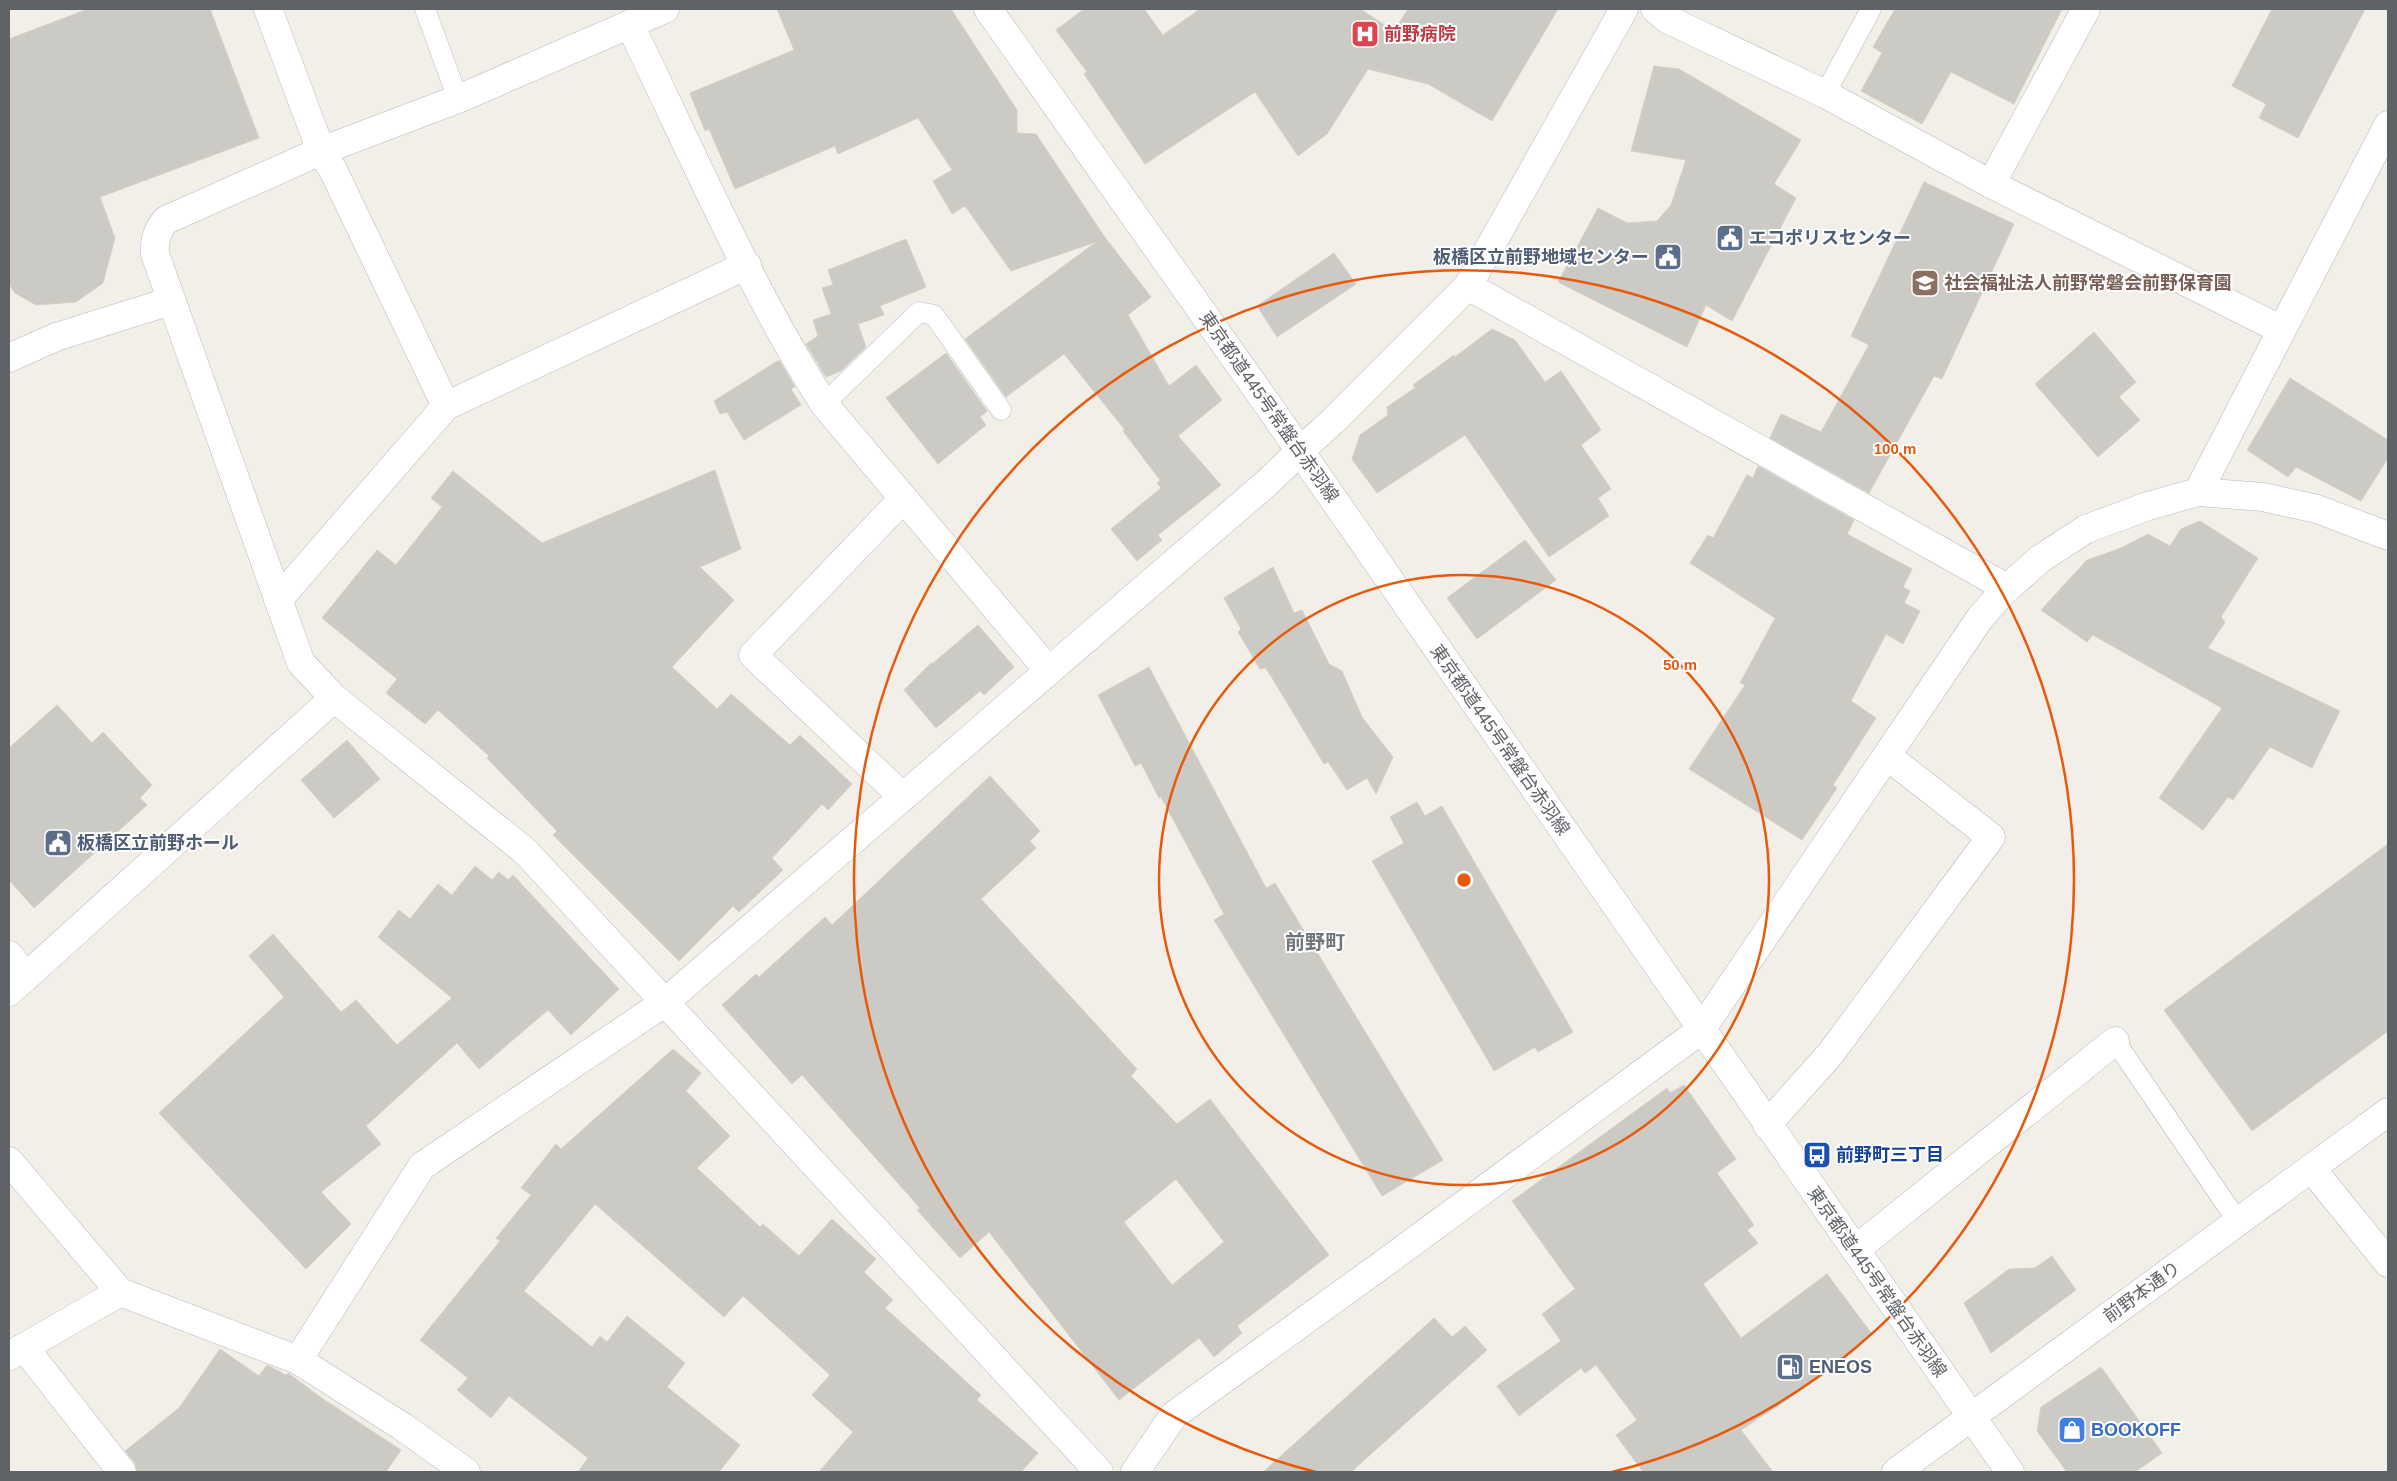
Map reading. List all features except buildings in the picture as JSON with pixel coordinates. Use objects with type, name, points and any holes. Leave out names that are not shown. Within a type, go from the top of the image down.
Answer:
[{"type":"street","points":[[268,9],[321,152],[333,170],[446,406]]},
{"type":"street","points":[[665,9],[458,99],[321,152],[166,220],[158,230],[154,242],[155,254],[301,664],[334,698],[526,852],[1099,1472]]},
{"type":"street","name":"東京都道445号常盤台赤羽線","points":[[988,9],[1300,451],[2010,1472]]},
{"type":"street","points":[[298,1360],[422,1166],[664,1003],[1269,481],[1332,422],[1468,286],[1624,9]]},
{"type":"street","points":[[1655,9],[1667,19],[1825,94],[1991,184],[2282,330]]},
{"type":"street","points":[[1991,184],[2086,9]]},
{"type":"street","points":[[630,25],[747,265],[799,364],[824,404],[902,499],[1049,671]]},
{"type":"street","points":[[2198,492],[2388,125]]},
{"type":"street","points":[[278,600],[446,406],[747,265]]},
{"type":"street","points":[[1468,286],[2007,588]]},
{"type":"street","points":[[9,358],[56,337],[171,301]]},
{"type":"street","points":[[1135,1472],[1174,1415],[1701,1030],[1980,618],[2007,588],[2040,559],[2086,529],[2148,506],[2198,492],[2263,497],[2317,509],[2388,536]]},
{"type":"street","points":[[902,499],[752,655],[903,797]]},
{"type":"street","points":[[9,956],[17,985],[334,698]]},
{"type":"street","points":[[1767,1125],[1831,1053],[1991,837],[1887,756]]},
{"type":"street","points":[[1855,1250],[2115,1041]]},
{"type":"street","name":"前野本通り","points":[[1896,1472],[2388,1112]]},
{"type":"street","points":[[9,1161],[120,1292],[298,1360],[403,1427],[466,1472]]},
{"type":"street","points":[[2311,1168],[2388,1263]]},
{"type":"street","points":[[120,1292],[17,1352],[122,1472]]},
{"type":"lane","points":[[425,9],[458,99]]},
{"type":"lane","points":[[1825,94],[1871,9]]},
{"type":"lane","points":[[824,404],[919,312],[934,314],[1001,410]]},
{"type":"lane","points":[[2115,1041],[2238,1222]]},
{"type":"place","name":"前野病院","points":[[1365,34]]},
{"type":"place","name":"エコポリスセンター","points":[[1730,238]]},
{"type":"place","name":"板橋区立前野地域センター","points":[[1668,257]]},
{"type":"place","name":"社会福祉法人前野常磐会前野保育園","points":[[1925,283]]},
{"type":"place","name":"板橋区立前野ホール","points":[[58,843]]},
{"type":"place","name":"前野町三丁目","points":[[1817,1155]]},
{"type":"place","name":"ENEOS","points":[[1790,1367]]},
{"type":"place","name":"BOOKOFF","points":[[2072,1430]]},
{"type":"district","name":"前野町","points":[[1315,942]]}]
